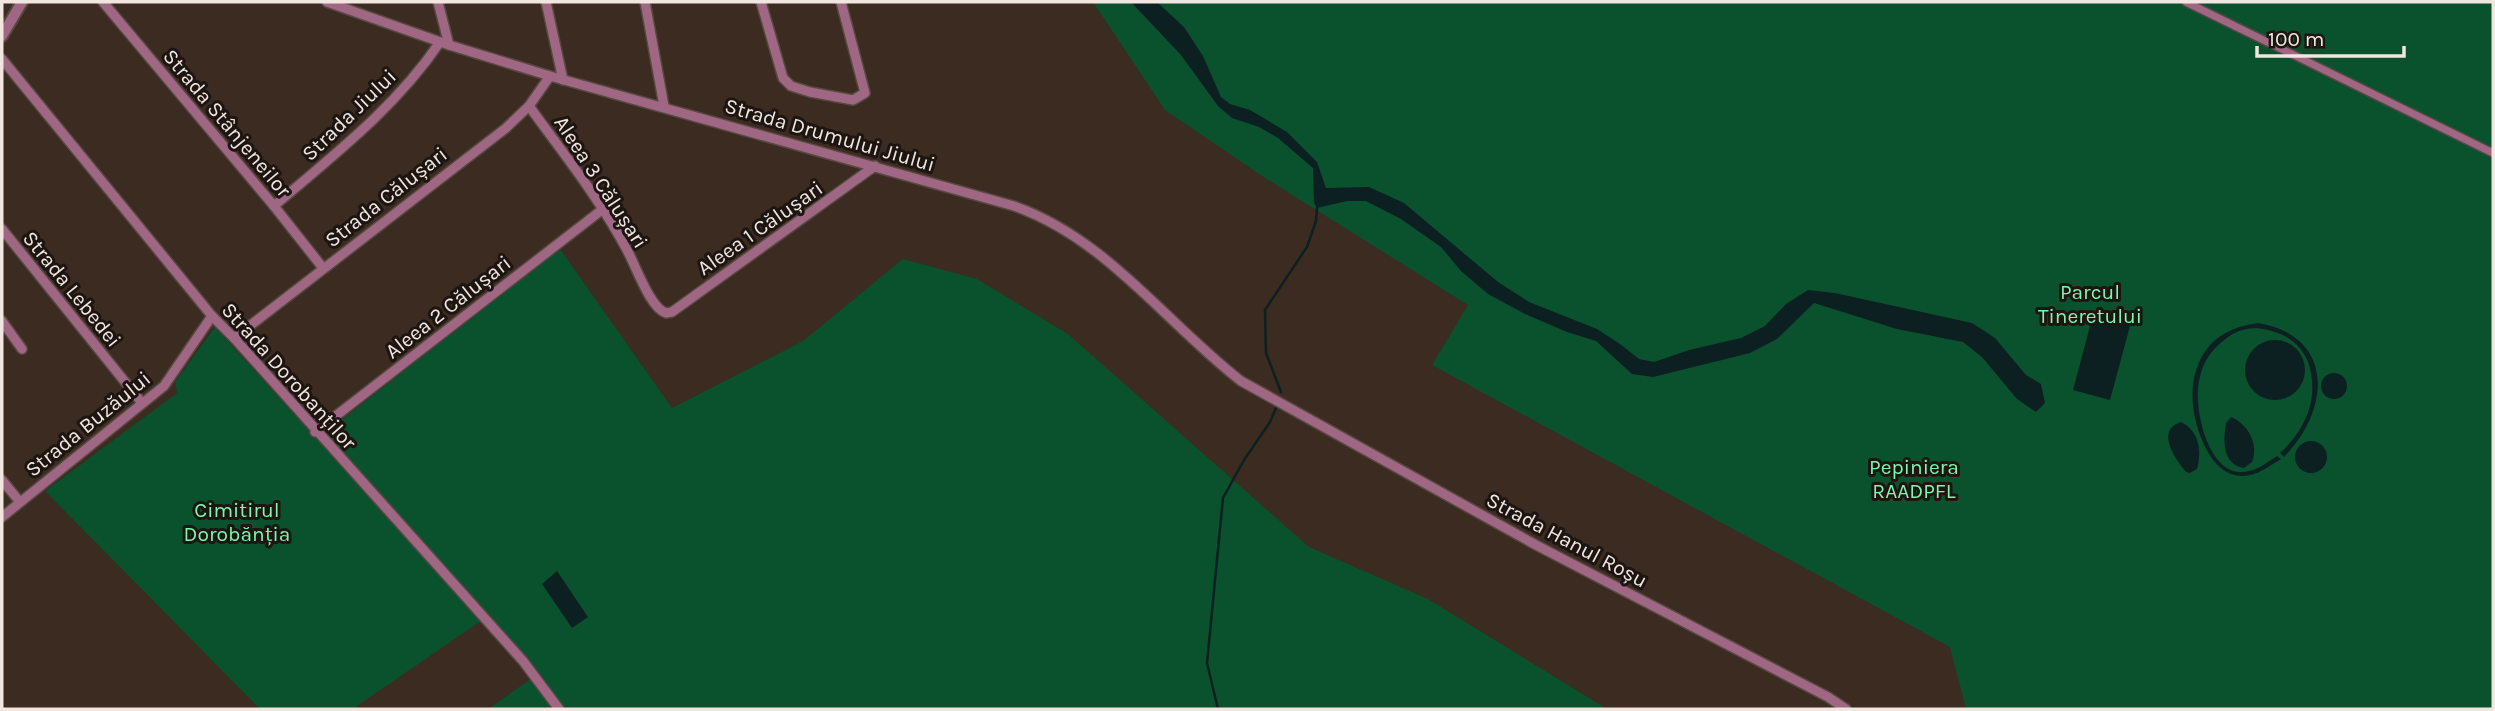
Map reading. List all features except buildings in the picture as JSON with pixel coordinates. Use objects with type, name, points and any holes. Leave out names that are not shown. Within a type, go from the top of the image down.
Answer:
[{"type":"street","points":[[2,36],[22,2]]},
{"type":"street","name":"Strada Stânjeneilor","points":[[103,2],[323,268]]},
{"type":"street","name":"Strada Drumului Jiului","points":[[327,2],[444,44],[550,76],[664,106],[1041,215],[1111,263],[1211,358],[1241,381],[1273,398]]},
{"type":"street","points":[[352,2],[354,12]]},
{"type":"street","points":[[438,2],[444,44]]},
{"type":"street","points":[[546,2],[564,80]]},
{"type":"street","points":[[645,2],[664,106]]},
{"type":"street","points":[[761,2],[783,78],[791,86],[810,92],[853,100],[866,93],[841,2]]},
{"type":"street","points":[[2186,2],[2493,153]]},
{"type":"street","name":"Strada Jiului","points":[[274,206],[386,109],[444,44]]},
{"type":"street","name":"Strada Dorobanților","points":[[2,59],[212,316],[523,661],[559,709]]},
{"type":"street","name":"Strada Călușari","points":[[234,338],[506,128],[529,106],[550,76]]},
{"type":"street","name":"Aleea 3 Călușari","points":[[529,106],[603,209],[656,307],[663,313]]},
{"type":"street","name":"Aleea 1 Călușari","points":[[663,313],[672,312],[875,166]]},
{"type":"street","name":"Aleea 2 Călușari","points":[[315,432],[603,209]]},
{"type":"street","name":"Strada Lebedei","points":[[2,229],[142,403]]},
{"type":"street","name":"Strada Buzăului","points":[[2,517],[164,386],[212,316]]},
{"type":"street","points":[[2,321],[22,349]]},
{"type":"street","name":"Strada Hanul Roșu","points":[[1273,398],[1536,545],[1846,709]]},
{"type":"street","points":[[2,480],[20,502]]},
{"type":"green space","name":"Parcul Tineretului","points":[[1093,2],[2493,2],[2493,709],[1966,709],[1950,647],[1432,365],[1468,305],[1262,176],[1165,110]]},
{"type":"green space","name":"Cimitirul Dorobănția","points":[[560,249],[672,408],[803,341],[903,259],[977,279],[1068,334],[1309,547],[1428,599],[1607,709],[488,709],[531,679],[481,621],[357,706],[359,709],[260,709],[45,491],[177,393],[175,382],[215,327],[467,605],[326,432]]},
{"type":"water","points":[[1131,2],[1157,2],[1184,27],[1203,56],[1221,97],[1230,104],[1250,110],[1287,132],[1317,162],[1326,188],[1369,187],[1404,203],[1498,282],[1529,302],[1597,329],[1639,359],[1654,362],[1689,350],[1741,338],[1765,326],[1786,304],[1808,290],[1835,293],[1972,323],[1995,338],[2026,375],[2041,384],[2045,403],[2036,412],[2017,399],[1982,357],[1963,342],[1897,329],[1814,303],[1777,339],[1750,353],[1653,377],[1632,374],[1596,341],[1525,314],[1488,294],[1461,271],[1441,247],[1401,219],[1366,201],[1347,201],[1317,208],[1314,203],[1313,168],[1278,138],[1259,127],[1232,118],[1218,106],[1181,55]]},
{"type":"water","points":[[2093,315],[2130,326],[2110,400],[2073,390]]},
{"type":"water","points":[[2258,323],[2283,331],[2301,343],[2313,359],[2318,378],[2317,398],[2299,439],[2284,457],[2280,453],[2297,434],[2311,400],[2311,375],[2305,356],[2287,337],[2256,328],[2234,334],[2214,349],[2202,369],[2198,393],[2202,424],[2214,454],[2223,465],[2235,471],[2253,470],[2277,456],[2281,459],[2257,473],[2241,476],[2222,468],[2208,452],[2197,426],[2192,398],[2193,384],[2202,357],[2215,340],[2232,330]]},
{"type":"water","points":[[2269,340],[2281,340],[2297,348],[2303,358],[2303,382],[2297,392],[2281,400],[2269,400],[2253,392],[2245,376],[2245,364],[2253,348]]},
{"type":"water","points":[[2334,373],[2343,377],[2347,386],[2343,395],[2334,399],[2325,395],[2321,386],[2325,377]]},
{"type":"water","points":[[2231,417],[2242,424],[2253,442],[2252,462],[2244,468],[2231,462],[2226,451],[2226,423]]},
{"type":"water","points":[[2181,422],[2192,430],[2198,442],[2197,469],[2190,473],[2186,472],[2177,460],[2168,438],[2173,426]]},
{"type":"water","points":[[2311,441],[2322,446],[2327,457],[2322,468],[2311,473],[2300,468],[2295,457],[2300,446]]},
{"type":"water","points":[[557,571],[588,617],[572,628],[542,584]]},
{"type":"waterway","points":[[1281,392],[1266,353],[1265,310],[1307,247],[1316,221],[1317,208]]},
{"type":"waterway","points":[[1218,709],[1207,663],[1223,498],[1276,408]]},
{"type":"park label","name":"Pepiniera RAADPFL","points":[[1914,479]]}]
